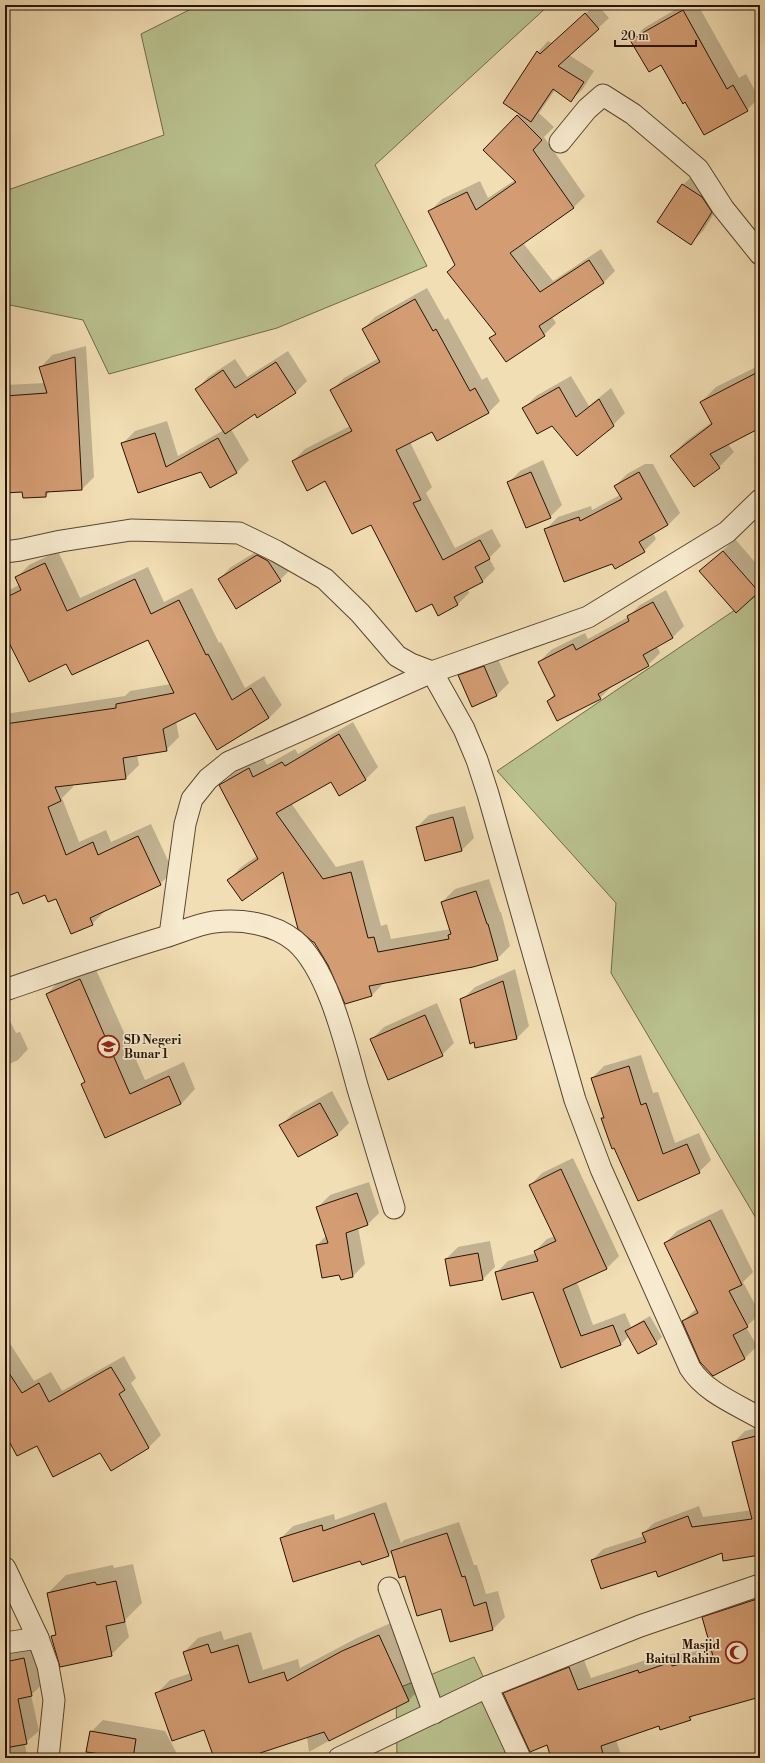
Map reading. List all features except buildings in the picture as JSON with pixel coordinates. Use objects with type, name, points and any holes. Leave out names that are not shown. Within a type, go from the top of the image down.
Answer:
[{"type":"street","points":[[560,142],[587,109],[603,95],[633,114],[698,169],[722,208],[760,254]]},
{"type":"street","points":[[170,936],[185,824],[192,799],[208,779],[229,762],[432,672],[588,616],[727,532],[760,500]]},
{"type":"street","points":[[5,552],[61,541],[131,530],[239,533],[276,551],[325,579],[360,613],[397,656],[411,664],[432,672],[464,729],[477,760],[488,794],[574,1100],[605,1176],[690,1368],[696,1377],[707,1387],[760,1418]]},
{"type":"street","points":[[5,990],[213,922],[240,921],[262,925],[279,932],[294,941],[308,956],[325,987],[339,1026],[394,1208]]},
{"type":"street","points":[[5,1568],[38,1638],[48,1666],[54,1700],[48,1758]]},
{"type":"street","points":[[339,1758],[486,1687],[640,1626],[760,1585]]},
{"type":"street","points":[[388,1588],[434,1713]]},
{"type":"street","points":[[5,1643],[38,1638]]},
{"type":"street","points":[[486,1687],[520,1758]]},
{"type":"green space","points":[[199,5],[549,5],[375,165],[427,266],[277,328],[109,374],[83,320],[5,304],[5,191],[164,135],[141,34]]},
{"type":"green space","points":[[760,593],[760,1225],[611,973],[616,903],[497,771]]},
{"type":"green space","points":[[474,1657],[521,1758],[397,1758],[396,1689]]},
{"type":"place","name":"SD Negeri Bunar 1","points":[[108,1047]]},
{"type":"place","name":"Masjid Baitul Rahim","points":[[736,1652]]}]
